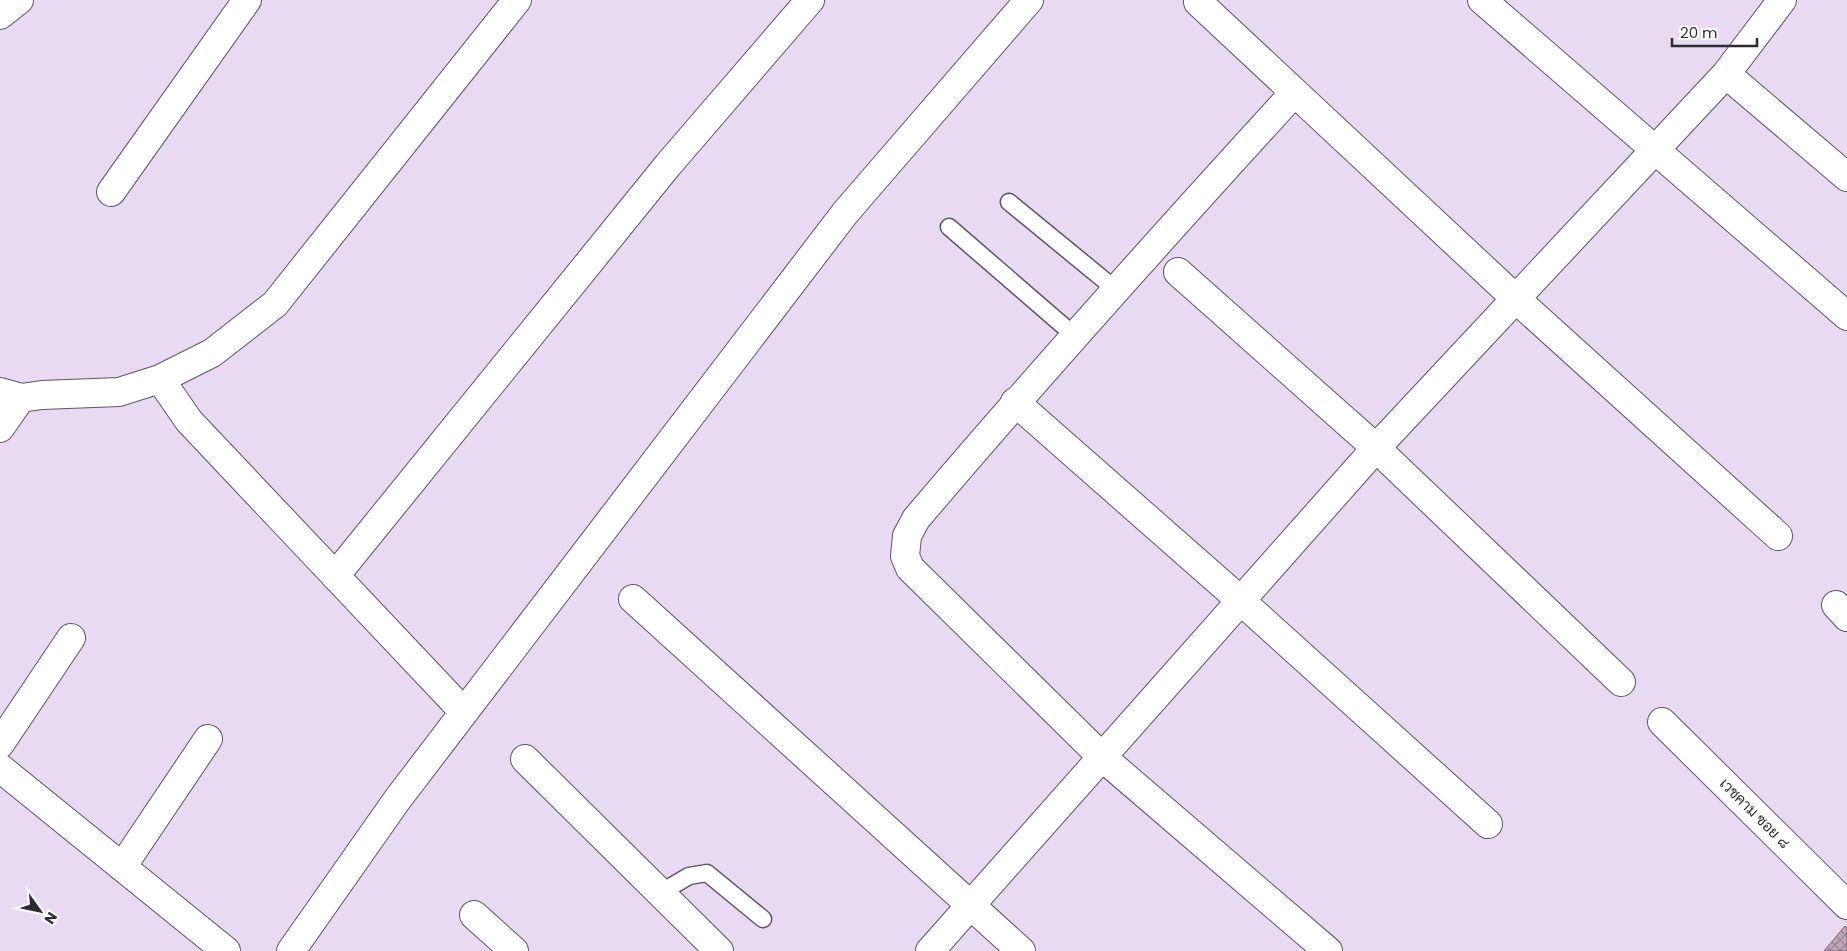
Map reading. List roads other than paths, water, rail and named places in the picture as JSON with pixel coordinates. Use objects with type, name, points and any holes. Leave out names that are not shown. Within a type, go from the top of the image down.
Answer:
[{"type":"street","points":[[0,15],[18,0]]},
{"type":"street","points":[[111,192],[247,0]]},
{"type":"street","points":[[0,428],[11,395],[119,392],[160,379],[212,353],[275,304],[517,0]]},
{"type":"street","points":[[335,576],[668,165],[810,0]]},
{"type":"street","points":[[291,951],[397,800],[845,212],[1028,0]]},
{"type":"street","points":[[1482,0],[1847,316]]},
{"type":"street","points":[[930,951],[1376,448],[1726,74],[1782,0]]},
{"type":"street","points":[[1198,2],[1516,300],[1778,536]]},
{"type":"street","points":[[1726,74],[1847,178]]},
{"type":"street","points":[[1294,93],[1115,289],[1015,402],[916,519],[907,536],[905,556],[910,568],[1102,757],[1328,951]]},
{"type":"street","points":[[1178,272],[1376,448],[1621,682]]},
{"type":"street","points":[[160,379],[189,421],[464,712]]},
{"type":"street","points":[[1015,402],[1240,600],[1488,824]]},
{"type":"street","points":[[633,599],[1021,951]]},
{"type":"street","points":[[0,744],[71,638]]},
{"type":"street","name":"เวชคาม ซอย ๘","points":[[1662,722],[1847,905]]},
{"type":"street","points":[[122,867],[208,739]]},
{"type":"street","points":[[525,759],[719,951]]},
{"type":"street","points":[[0,768],[226,951]]},
{"type":"street","points":[[474,915],[514,951]]},
{"type":"lane","points":[[1009,202],[1115,289]]},
{"type":"lane","points":[[949,227],[1075,336]]},
{"type":"lane","points":[[660,893],[690,876],[707,873],[763,919]]}]
